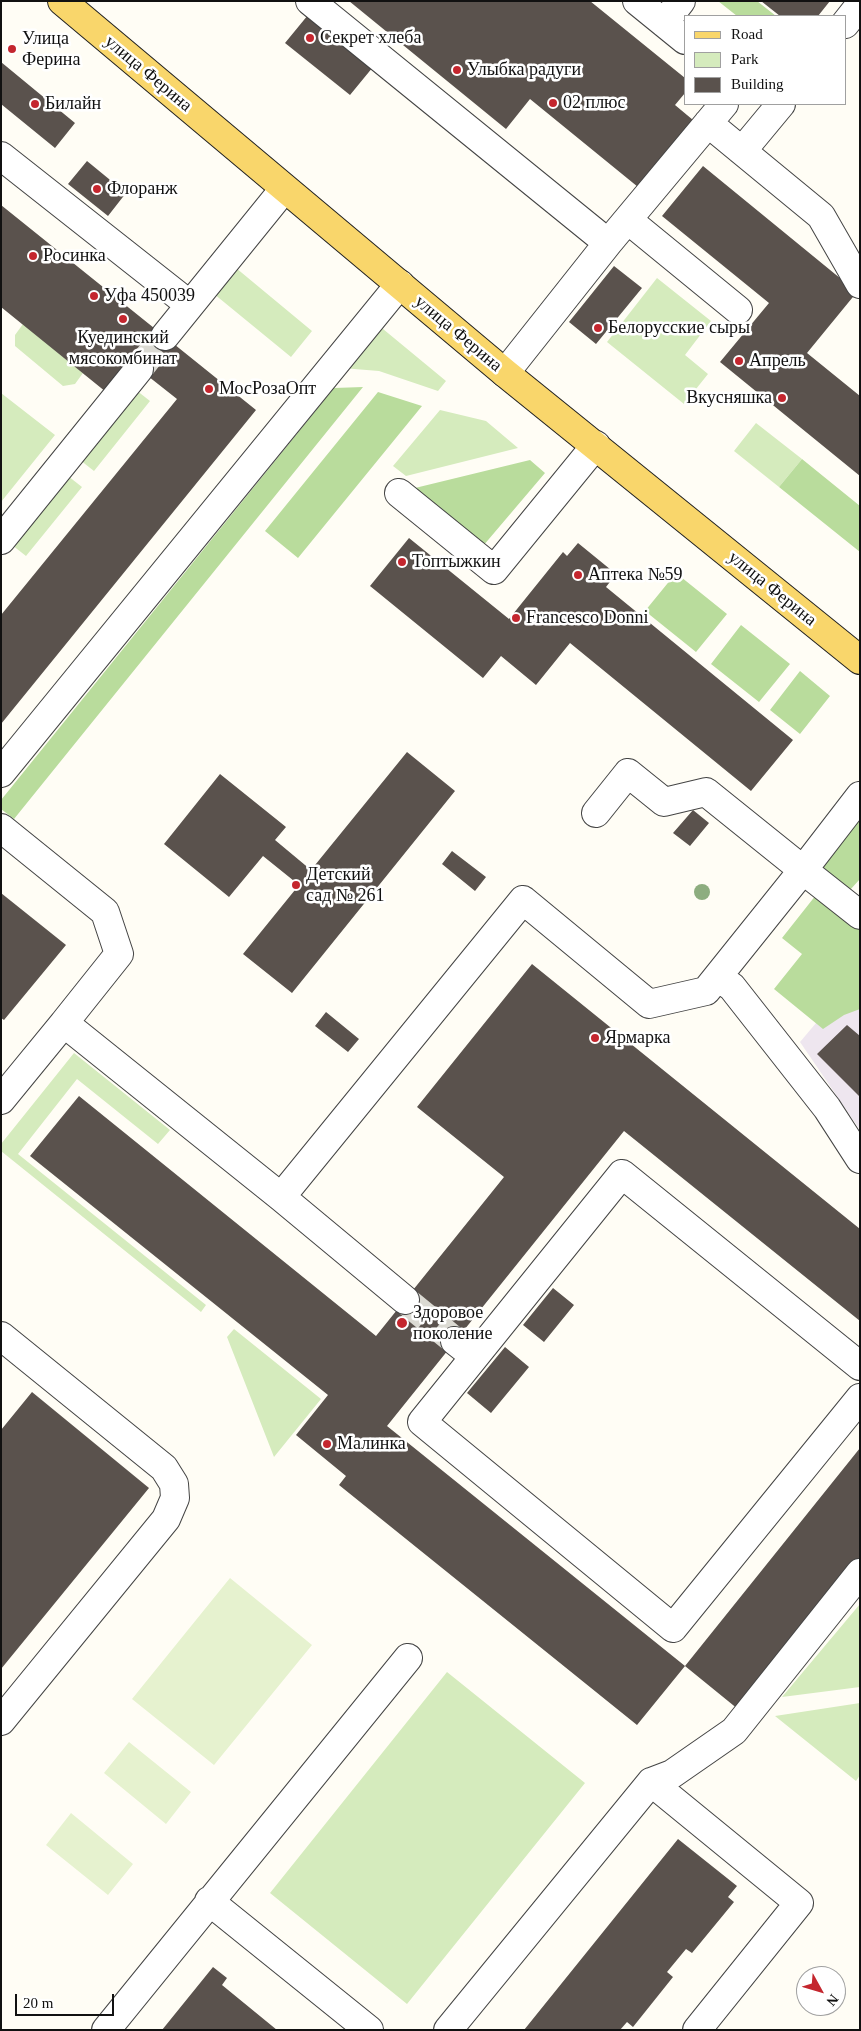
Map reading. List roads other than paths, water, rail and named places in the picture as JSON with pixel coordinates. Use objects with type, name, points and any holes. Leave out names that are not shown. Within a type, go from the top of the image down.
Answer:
[{"type":"main road","name":"улица Ферина","points":[[62,1],[504,373],[860,660]]},
{"type":"lane","points":[[310,1],[608,243]]},
{"type":"lane","points":[[637,1],[684,39]]},
{"type":"lane","points":[[664,23],[681,1]]},
{"type":"lane","points":[[846,23],[860,6]]},
{"type":"lane","points":[[742,151],[780,105]]},
{"type":"lane","points":[[504,373],[608,243],[716,113],[742,151],[821,216],[860,284]]},
{"type":"lane","points":[[1,156],[190,305]]},
{"type":"lane","points":[[165,336],[284,189]]},
{"type":"lane","points":[[628,220],[738,310]]},
{"type":"lane","points":[[1,773],[400,284]]},
{"type":"lane","points":[[1,540],[139,369]]},
{"type":"lane","points":[[399,493],[494,570],[596,446]]},
{"type":"lane","points":[[596,813],[628,773],[664,802],[706,792],[860,915]]},
{"type":"lane","points":[[281,1197],[522,900],[649,1004],[706,991],[860,796]]},
{"type":"lane","points":[[1,828],[105,912],[119,954],[1,1100]]},
{"type":"lane","points":[[718,977],[732,987],[827,1108],[860,1159]]},
{"type":"lane","points":[[64,1023],[281,1197],[405,1300]]},
{"type":"lane","points":[[860,1366],[622,1174],[465,1349],[422,1422],[673,1628],[860,1398]]},
{"type":"lane","points":[[1,1721],[166,1519],[175,1498],[174,1484],[164,1468],[6,1350]]},
{"type":"lane","points":[[448,2030],[651,1782],[672,1774],[734,1730],[860,1574]]},
{"type":"lane","points":[[106,2030],[408,1658]]},
{"type":"lane","points":[[651,1782],[799,1903],[697,2030]]},
{"type":"lane","points":[[209,1901],[369,2030]]},
{"type":"tunnel","points":[[139,369],[165,336]]},
{"type":"tunnel","points":[[405,1300],[455,1341]]},
{"type":"place","name":"Секрет хлеба","points":[[310,38]]},
{"type":"place","name":"Улица Ферина","points":[[12,49]]},
{"type":"place","name":"Улыбка радуги","points":[[457,70]]},
{"type":"place","name":"02 плюс","points":[[553,103]]},
{"type":"place","name":"Билайн","points":[[35,104]]},
{"type":"place","name":"Флоранж","points":[[97,189]]},
{"type":"place","name":"Росинка","points":[[33,256]]},
{"type":"place","name":"Уфа 450039","points":[[94,296]]},
{"type":"place","name":"Куединский мясокомбинат","points":[[123,319]]},
{"type":"place","name":"Белорусские сыры","points":[[598,328]]},
{"type":"place","name":"Апрель","points":[[739,361]]},
{"type":"place","name":"МосРозаОпт","points":[[209,389]]},
{"type":"place","name":"Вкусняшка","points":[[782,398]]},
{"type":"place","name":"Топтыжкин","points":[[402,562]]},
{"type":"place","name":"Аптека №59","points":[[578,575]]},
{"type":"place","name":"Francesco Donni","points":[[516,618]]},
{"type":"place","name":"Детский сад № 261","points":[[296,885]]},
{"type":"place","name":"Ярмарка","points":[[595,1038]]},
{"type":"place","name":"Здоровое поколение","points":[[402,1323]]},
{"type":"place","name":"Малинка","points":[[327,1444]]}]
